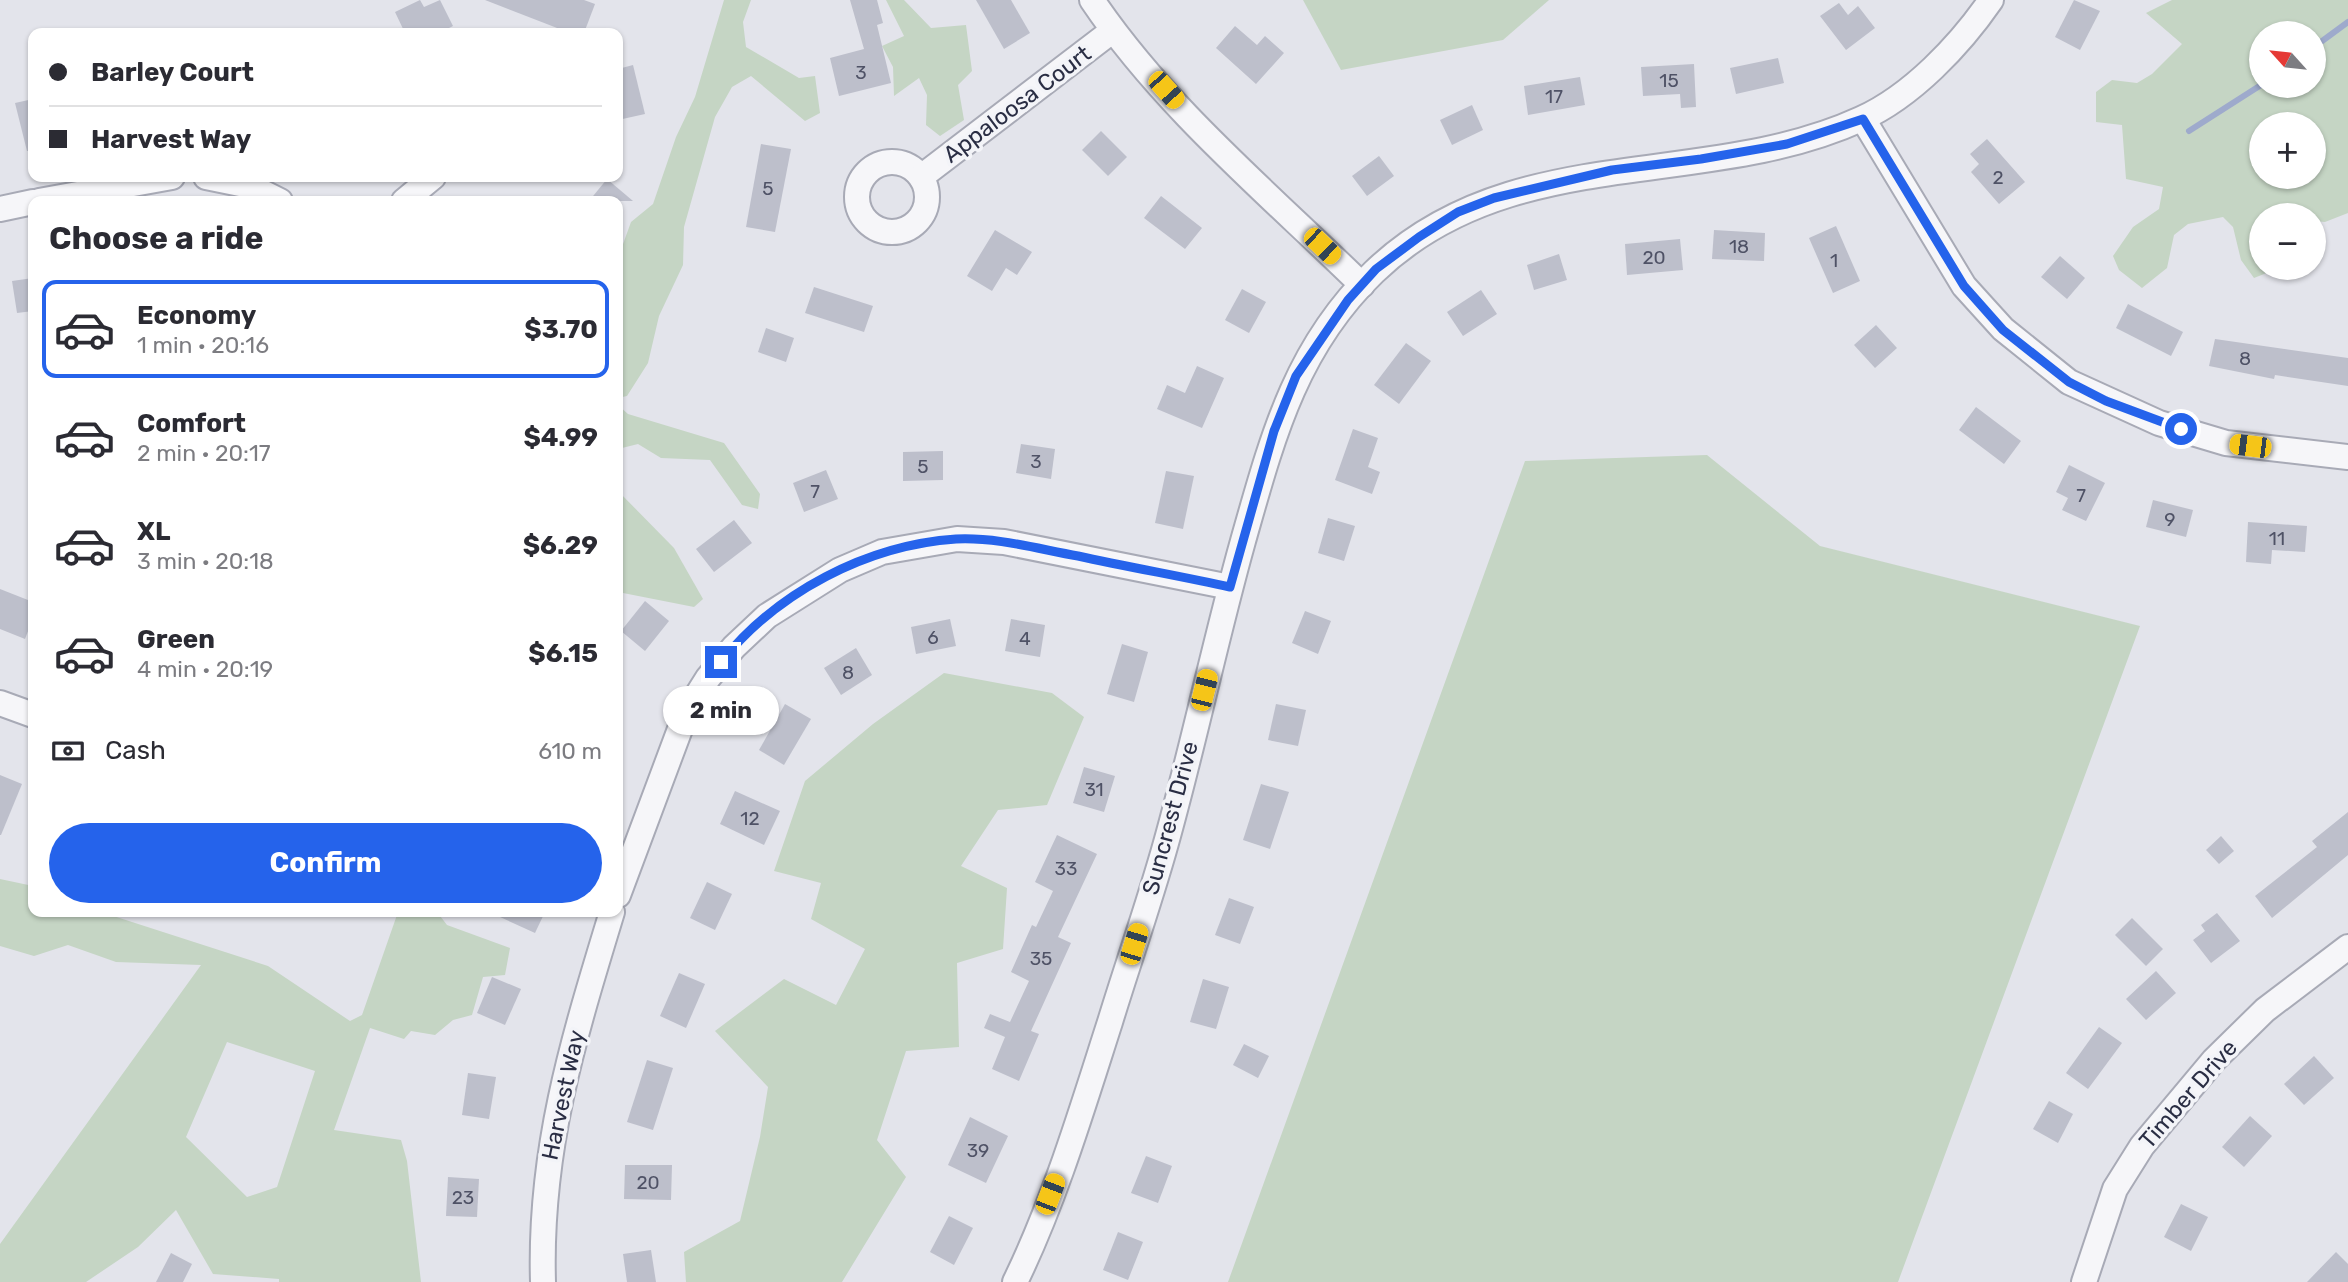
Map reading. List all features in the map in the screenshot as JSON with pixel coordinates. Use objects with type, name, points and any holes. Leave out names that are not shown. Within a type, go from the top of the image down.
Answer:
[{"type":"street","points":[[1091,0],[1112,31],[1183,110],[1362,285]]},
{"type":"street","name":"Suncrest Drive","points":[[1015,1282],[1079,1119],[1162,858],[1230,587],[1274,431],[1296,376],[1348,300],[1376,269],[1419,237],[1458,212],[1494,198],[1612,170],[1701,159],[1787,144],[1863,119],[1917,82],[1949,54],[1991,0]]},
{"type":"street","name":"Appaloosa Court","points":[[921,177],[1112,31]]},
{"type":"street","points":[[1863,119],[1964,286],[2003,330],[2069,382],[2158,423],[2226,443],[2348,457]]},
{"type":"street","points":[[67,196],[144,182]]},
{"type":"street","points":[[230,182],[250,186],[270,196]]},
{"type":"street","points":[[410,196],[427,182]]},
{"type":"street","points":[[0,209],[28,203]]},
{"type":"street","points":[[623,882],[686,713],[708,678],[734,647],[766,616],[840,570],[882,552],[957,539],[1003,542],[1230,587]]},
{"type":"street","points":[[0,703],[28,713]]},
{"type":"street","name":"Harvest Way","points":[[543,1282],[544,1196],[554,1116],[610,917]]},
{"type":"street","name":"Timber Drive","points":[[2084,1282],[2115,1189],[2142,1146],[2214,1060],[2266,1010],[2348,947]]},
{"type":"green space","points":[[724,0],[751,0],[743,22],[746,47],[799,78],[815,76],[820,113],[805,121],[751,76],[732,87],[715,117],[684,227],[683,265],[659,316],[648,363],[627,396],[623,397],[623,244],[631,222],[653,204],[676,137],[695,97]]},
{"type":"green space","points":[[886,0],[904,0],[931,28],[966,25],[972,71],[958,85],[964,120],[940,136],[926,125],[927,95],[919,78],[894,96],[893,67],[882,46],[904,36]]},
{"type":"green space","points":[[1303,0],[1549,0],[1503,40],[1341,70]]},
{"type":"green space","points":[[2172,0],[2348,0],[2348,213],[2326,222],[2326,203],[2249,203],[2249,271],[2241,260],[2233,227],[2223,217],[2188,224],[2174,235],[2167,268],[2142,288],[2119,270],[2113,256],[2133,227],[2159,209],[2163,187],[2126,179],[2122,125],[2096,122],[2096,92],[2112,80],[2137,83],[2152,74],[2182,44],[2146,13]]},
{"type":"green space","points":[[623,410],[628,414],[724,443],[760,494],[758,509],[742,505],[710,460],[661,458],[638,444],[623,448]]},
{"type":"green space","points":[[1707,455],[1820,546],[2140,626],[1898,1282],[1228,1282],[1525,461]]},
{"type":"green space","points":[[623,496],[674,548],[703,599],[694,607],[623,593]]},
{"type":"green space","points":[[944,673],[1052,693],[1084,717],[1047,805],[998,810],[961,866],[1007,888],[1003,949],[957,963],[959,1047],[906,1051],[877,1140],[906,1177],[842,1282],[686,1282],[684,1252],[740,1221],[760,1137],[768,1087],[715,1031],[784,979],[836,1005],[865,949],[811,919],[821,883],[774,871],[805,781],[873,724]]},
{"type":"green space","points":[[0,879],[28,885],[28,917],[116,917],[268,966],[350,1021],[362,1015],[396,917],[441,917],[447,925],[510,948],[505,975],[483,977],[472,1015],[453,1020],[435,1035],[411,1031],[404,1039],[370,1028],[334,1130],[401,1140],[407,1161],[421,1282],[279,1282],[279,1279],[213,1274],[176,1210],[138,1247],[86,1282],[0,1282],[0,1244],[201,965],[116,962],[68,945],[34,956],[0,946]],"holes":[[[227,1042],[315,1071],[277,1187],[247,1197],[186,1137]]]},
{"type":"building","points":[[420,0],[424,7],[440,0],[453,26],[403,28],[395,12]]},
{"type":"building","points":[[485,0],[584,0],[595,4],[586,28],[557,28]]},
{"type":"building","points":[[850,0],[877,0],[883,23],[877,25],[891,83],[839,96],[830,58],[864,49]]},
{"type":"building","points":[[976,0],[1011,0],[1030,33],[1004,49]]},
{"type":"building","points":[[2074,0],[2100,11],[2080,50],[2055,37]]},
{"type":"building","points":[[1839,3],[1848,15],[1858,6],[1875,28],[1846,50],[1820,16]]},
{"type":"building","points":[[1235,26],[1257,45],[1265,36],[1284,53],[1256,84],[1216,48]]},
{"type":"building","points":[[1778,58],[1784,83],[1736,94],[1730,68]]},
{"type":"building","points":[[1694,64],[1696,107],[1681,108],[1680,94],[1643,96],[1641,67]]},
{"type":"building","points":[[633,65],[645,114],[623,119],[623,68]]},
{"type":"building","points":[[1580,77],[1585,105],[1528,115],[1524,86]]},
{"type":"building","points":[[28,100],[28,151],[27,151],[15,103]]},
{"type":"building","points":[[1472,105],[1483,130],[1452,145],[1440,120]]},
{"type":"building","points":[[1101,131],[1127,157],[1108,176],[1082,150]]},
{"type":"building","points":[[1987,139],[2025,182],[1999,204],[1971,172],[1979,164],[1970,154]]},
{"type":"building","points":[[761,144],[791,149],[775,232],[746,227]]},
{"type":"building","points":[[1379,156],[1394,176],[1367,196],[1352,176]]},
{"type":"building","points":[[605,182],[611,182],[633,201],[623,201],[623,196],[593,196]]},
{"type":"building","points":[[1161,196],[1202,228],[1185,249],[1144,218]]},
{"type":"building","points":[[1836,226],[1860,281],[1833,293],[1809,238]]},
{"type":"building","points":[[995,230],[1032,252],[1017,275],[1006,268],[992,291],[967,276]]},
{"type":"building","points":[[1714,230],[1765,233],[1764,261],[1712,259]]},
{"type":"building","points":[[1680,239],[1683,270],[1627,275],[1625,244]]},
{"type":"building","points":[[1559,254],[1567,280],[1534,290],[1527,265]]},
{"type":"building","points":[[2060,256],[2085,278],[2067,299],[2041,277]]},
{"type":"building","points":[[28,279],[28,312],[17,313],[12,281]]},
{"type":"building","points":[[814,287],[873,306],[864,332],[805,313]]},
{"type":"building","points":[[1242,289],[1266,302],[1249,333],[1225,320]]},
{"type":"building","points":[[1481,290],[1497,314],[1463,336],[1447,312]]},
{"type":"building","points":[[2128,304],[2183,332],[2171,356],[2116,328]]},
{"type":"building","points":[[1876,325],[1897,348],[1875,368],[1854,345]]},
{"type":"building","points":[[766,328],[794,338],[786,362],[758,352]]},
{"type":"building","points":[[2215,339],[2348,358],[2348,386],[2275,375],[2274,379],[2209,366]]},
{"type":"building","points":[[1406,343],[1431,361],[1399,404],[1374,385]]},
{"type":"building","points":[[1197,366],[1224,378],[1202,428],[1157,409],[1167,385],[1185,393]]},
{"type":"building","points":[[1976,407],[2021,441],[2004,464],[1959,430]]},
{"type":"building","points":[[1353,429],[1378,438],[1368,467],[1380,472],[1372,494],[1335,480]]},
{"type":"building","points":[[1021,444],[1055,449],[1051,479],[1016,473]]},
{"type":"building","points":[[943,451],[943,480],[903,481],[903,452]]},
{"type":"building","points":[[2069,465],[2105,483],[2086,521],[2062,510],[2068,498],[2056,492]]},
{"type":"building","points":[[826,470],[838,499],[804,512],[793,483]]},
{"type":"building","points":[[1166,471],[1194,476],[1183,529],[1155,523]]},
{"type":"building","points":[[2153,500],[2193,510],[2186,537],[2146,527]]},
{"type":"building","points":[[1328,518],[1355,526],[1344,561],[1318,553]]},
{"type":"building","points":[[734,520],[752,543],[714,572],[696,549]]},
{"type":"building","points":[[2248,522],[2307,526],[2305,552],[2272,550],[2271,564],[2246,562]]},
{"type":"building","points":[[0,589],[28,600],[28,631],[25,639],[0,629]]},
{"type":"building","points":[[645,601],[669,621],[645,651],[623,633],[623,628]]},
{"type":"building","points":[[1305,611],[1331,621],[1318,654],[1292,643]]},
{"type":"building","points":[[950,619],[956,646],[916,654],[911,627]]},
{"type":"building","points":[[1011,619],[1045,625],[1040,657],[1005,651]]},
{"type":"building","points":[[1122,644],[1148,652],[1134,702],[1107,694]]},
{"type":"building","points":[[856,648],[872,675],[841,695],[824,668]]},
{"type":"building","points":[[785,704],[811,719],[784,765],[759,750]]},
{"type":"building","points":[[1276,704],[1306,710],[1298,746],[1268,740]]},
{"type":"building","points":[[1084,767],[1115,776],[1104,812],[1073,803]]},
{"type":"building","points":[[0,775],[22,784],[1,835],[0,835]]},
{"type":"building","points":[[1261,784],[1289,792],[1270,849],[1243,840]]},
{"type":"building","points":[[735,791],[780,811],[764,845],[720,824]]},
{"type":"building","points":[[2348,812],[2348,855],[2272,918],[2255,896],[2317,847],[2312,841]]},
{"type":"building","points":[[1057,835],[1097,854],[1058,937],[1071,943],[1031,1031],[1039,1034],[1019,1081],[992,1069],[1005,1037],[984,1028],[990,1014],[1010,1022],[1029,981],[1011,972],[1032,925],[1036,927],[1053,891],[1035,882]]},
{"type":"building","points":[[2221,836],[2234,851],[2219,864],[2206,850]]},
{"type":"building","points":[[707,882],[732,894],[715,930],[690,918]]},
{"type":"building","points":[[1229,898],[1254,907],[1240,944],[1215,935]]},
{"type":"building","points":[[2217,913],[2240,941],[2211,963],[2193,940],[2205,931],[2201,925]]},
{"type":"building","points":[[500,917],[543,917],[535,933]]},
{"type":"building","points":[[2132,918],[2163,949],[2146,966],[2115,935]]},
{"type":"building","points":[[2156,971],[2176,993],[2146,1020],[2126,999]]},
{"type":"building","points":[[679,973],[705,984],[686,1028],[660,1016]]},
{"type":"building","points":[[492,977],[521,989],[505,1025],[477,1013]]},
{"type":"building","points":[[1203,979],[1229,987],[1216,1029],[1190,1022]]},
{"type":"building","points":[[2099,1027],[2122,1043],[2088,1089],[2066,1073]]},
{"type":"building","points":[[1244,1044],[1269,1056],[1258,1078],[1233,1065]]},
{"type":"building","points":[[2314,1056],[2334,1078],[2304,1105],[2284,1084]]},
{"type":"building","points":[[647,1060],[673,1068],[653,1130],[627,1122]]},
{"type":"building","points":[[468,1073],[496,1077],[489,1119],[462,1115]]},
{"type":"building","points":[[2049,1101],[2073,1114],[2058,1143],[2033,1129]]},
{"type":"building","points":[[2250,1116],[2272,1136],[2244,1167],[2222,1147]]},
{"type":"building","points":[[970,1117],[1008,1136],[986,1183],[948,1165]]},
{"type":"building","points":[[1146,1156],[1172,1166],[1158,1203],[1131,1193]]},
{"type":"building","points":[[625,1165],[672,1165],[671,1200],[624,1199]]},
{"type":"building","points":[[448,1177],[479,1179],[477,1217],[446,1216]]},
{"type":"building","points":[[2181,1204],[2208,1217],[2191,1251],[2164,1237]]},
{"type":"building","points":[[949,1216],[973,1228],[954,1265],[930,1252]]},
{"type":"building","points":[[1118,1232],[1143,1242],[1128,1280],[1103,1270]]},
{"type":"building","points":[[651,1250],[656,1282],[627,1282],[623,1254]]},
{"type":"building","points":[[2336,1252],[2348,1264],[2348,1282],[2307,1282]]},
{"type":"building","points":[[171,1253],[192,1264],[183,1282],[156,1282]]},
{"type":"waterway","points":[[2326,38],[2348,22]]},
{"type":"waterway","points":[[2189,131],[2249,93]]},
{"type":"route","points":[[721,662],[766,616],[840,570],[882,552],[957,539],[1003,542],[1230,587],[1274,431],[1296,376],[1348,300],[1376,269],[1419,237],[1458,212],[1494,198],[1612,170],[1701,159],[1787,144],[1863,119],[1964,286],[2003,330],[2069,382],[2158,423],[2181,429]]}]
